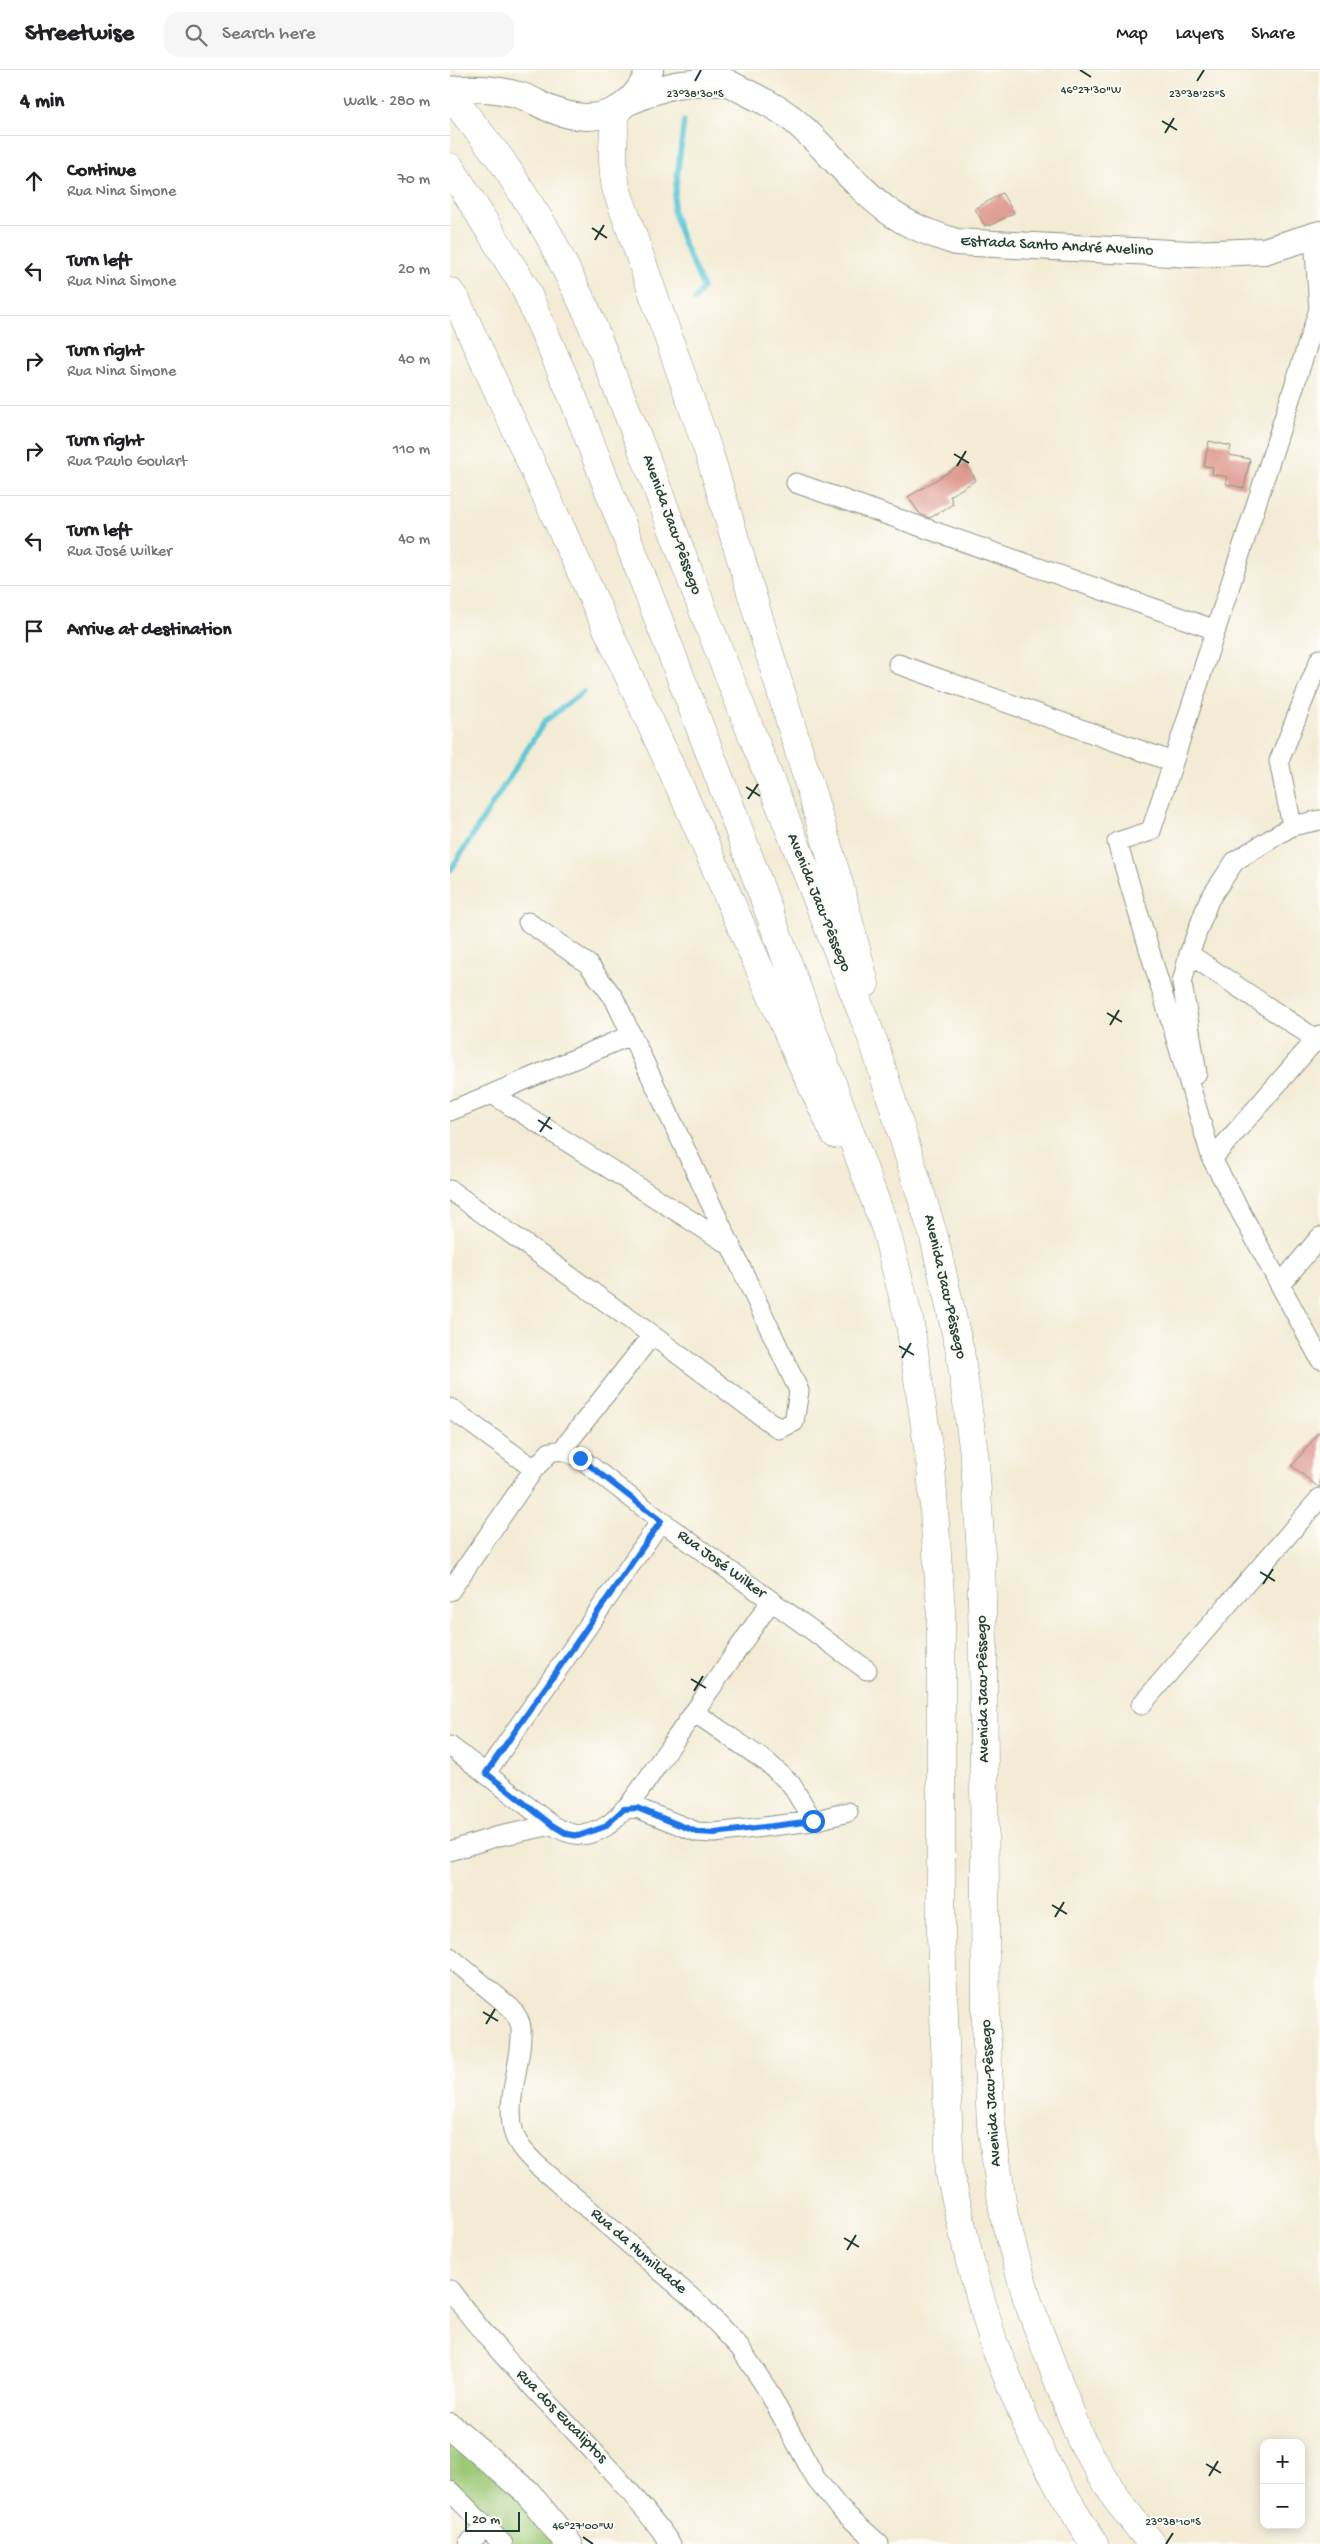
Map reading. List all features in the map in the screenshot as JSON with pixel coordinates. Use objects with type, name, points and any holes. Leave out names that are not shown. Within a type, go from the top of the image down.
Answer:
[{"type":"highway","name":"Avenida Jacu-Pêssego","points":[[450,95],[502,161],[549,235],[587,312],[874,1043],[934,1237],[960,1350],[975,1461],[981,1554],[983,1648],[986,2025],[991,2124],[1004,2216],[1028,2302],[1080,2438],[1117,2500],[1152,2544]]},
{"type":"highway","points":[[623,106],[612,145],[612,165],[616,188],[709,453],[793,730],[862,965],[874,1043]]},
{"type":"highway","points":[[450,167],[524,286],[574,400],[726,795],[872,1190],[910,1324],[931,1467],[941,1610],[942,1936],[950,2174],[970,2262],[994,2344],[1027,2425],[1056,2483],[1094,2544]]},
{"type":"highway","points":[[450,292],[457,302],[648,717],[822,1108],[843,1150],[872,1190]]},
{"type":"main road","points":[[623,106],[643,86],[650,70]]},
{"type":"main road","name":"Estrada Santo André Avelino","points":[[450,90],[482,89],[503,91],[523,96],[550,109],[571,115],[592,117],[623,106],[662,87],[716,77],[788,116],[816,139],[860,187],[888,211],[920,230],[956,242],[1191,254],[1264,251],[1317,236]]},
{"type":"main road","points":[[450,2426],[527,2492],[569,2544]]},
{"type":"street","points":[[1317,236],[1319,309],[1151,831],[1117,842],[1212,1159],[1320,1359]]},
{"type":"street","points":[[796,484],[1216,630]]},
{"type":"street","points":[[898,664],[1173,762]]},
{"type":"street","points":[[1292,826],[1279,761],[1319,666]]},
{"type":"street","points":[[1212,1159],[1182,983],[1189,954],[1209,900],[1235,861],[1292,826],[1320,820]]},
{"type":"street","points":[[450,1190],[779,1429],[794,1422],[799,1391],[614,998],[588,964],[528,922]]},
{"type":"street","points":[[1189,954],[1319,1039],[1212,1159]]},
{"type":"street","points":[[450,1111],[631,1035]]},
{"type":"street","points":[[492,1094],[731,1246]]},
{"type":"street","points":[[1280,1285],[1320,1237]]},
{"type":"street","points":[[453,1582],[534,1469],[556,1451],[652,1335]]},
{"type":"street","points":[[450,1408],[534,1469]]},
{"type":"street","name":"Rua José Wilker","points":[[556,1451],[580,1458],[661,1521],[867,1670]]},
{"type":"street","points":[[1141,1706],[1320,1498]]},
{"type":"street","points":[[486,1773],[661,1521]]},
{"type":"street","points":[[450,1746],[552,1825],[567,1834],[578,1836],[604,1827],[624,1809],[772,1601]]},
{"type":"street","points":[[694,1712],[768,1763],[790,1784],[813,1821]]},
{"type":"street","points":[[624,1809],[637,1808],[697,1832],[714,1833],[813,1821],[848,1812]]},
{"type":"street","points":[[450,1851],[495,1837],[552,1825]]},
{"type":"street","name":"Rua da Humildade","points":[[450,1957],[511,2008],[519,2018],[522,2028],[513,2085],[511,2117],[515,2135],[523,2151],[699,2304],[740,2348],[767,2389],[816,2479],[839,2508],[879,2544]]},
{"type":"street","name":"Rua dos Eucaliptos","points":[[450,2290],[508,2362],[598,2454],[643,2505],[670,2544]]},
{"type":"street","points":[[450,2490],[503,2544]]},
{"type":"street","points":[[468,2544],[487,2526]]},
{"type":"green space","points":[[450,2432],[562,2544],[511,2544],[466,2495],[450,2481]]},
{"type":"building","points":[[1002,193],[1014,213],[989,226],[988,224],[985,226],[975,209]]},
{"type":"building","points":[[1209,441],[1231,446],[1229,455],[1250,459],[1244,488],[1226,484],[1228,477],[1212,474],[1213,467],[1204,466]]},
{"type":"building","points":[[965,462],[976,480],[950,496],[953,504],[930,518],[920,514],[908,497]]},
{"type":"building","points":[[1320,1431],[1320,1487],[1318,1487],[1292,1466]]},
{"type":"waterway","points":[[684,121],[673,210],[683,242],[703,287],[695,300]]},
{"type":"waterway","points":[[450,871],[545,721],[583,692]]},
{"type":"route","points":[[580,1458],[661,1521],[486,1773],[552,1825],[567,1834],[578,1836],[592,1833],[604,1827],[615,1820],[624,1809],[637,1808],[674,1825],[697,1832],[714,1833],[813,1821]]}]
